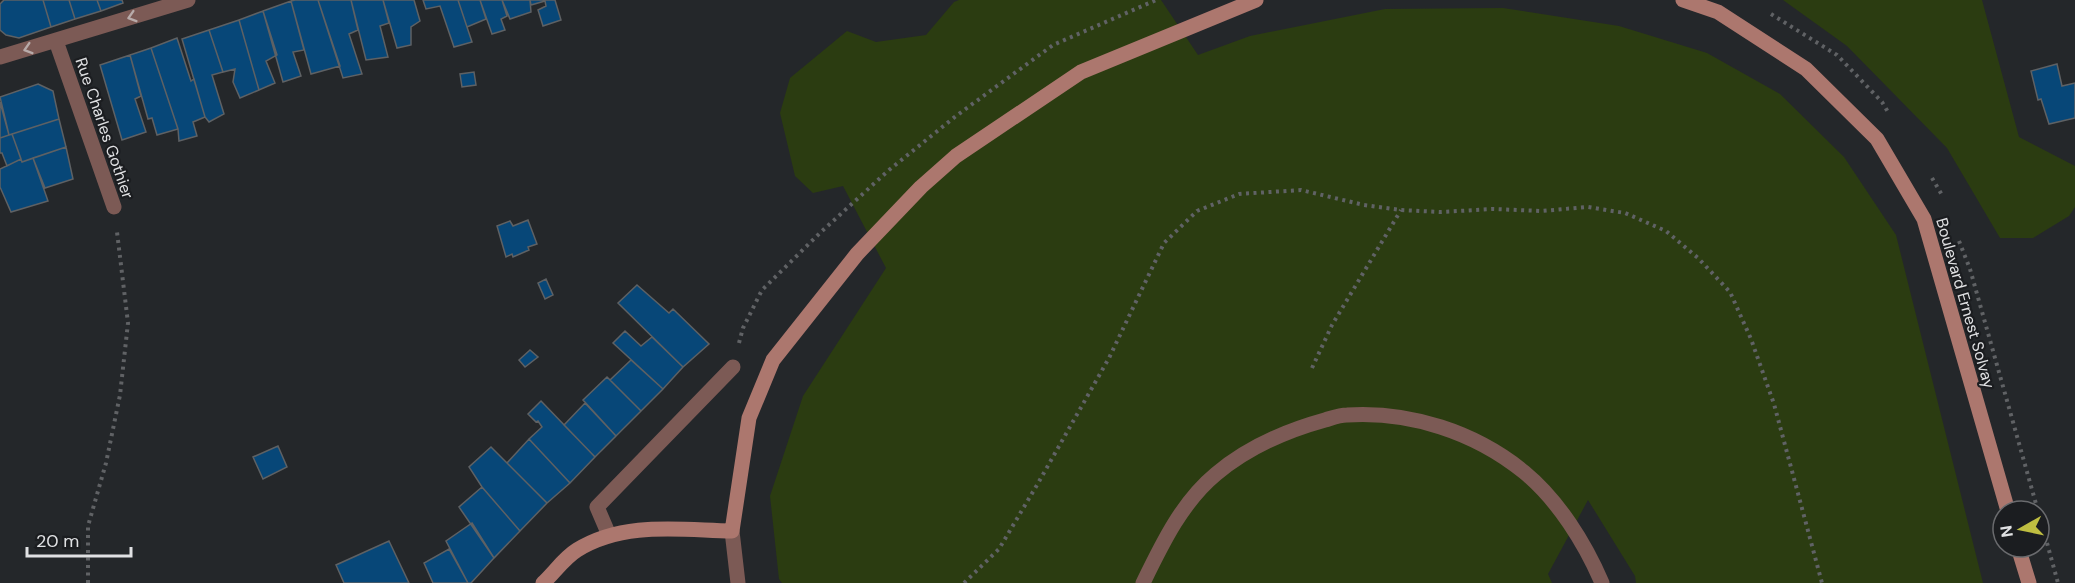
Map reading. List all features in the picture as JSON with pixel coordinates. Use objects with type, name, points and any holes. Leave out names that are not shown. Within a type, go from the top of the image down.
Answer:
[{"type":"street","points":[[0,57],[188,0]]},
{"type":"street","points":[[738,583],[732,531],[749,418],[773,360],[857,254],[921,187],[956,156],[1081,72],[1256,0]]},
{"type":"street","name":"Boulevard Ernest Solvay","points":[[1683,0],[1718,12],[1806,69],[1877,139],[1924,219],[2005,499]]},
{"type":"street","name":"Rue Charles Gothier","points":[[56,40],[114,207]]},
{"type":"street","points":[[609,535],[597,507],[733,367]]},
{"type":"street","points":[[1143,583],[1166,536],[1189,503],[1214,475],[1273,438],[1307,425],[1345,415],[1389,416],[1422,421],[1461,434],[1489,448],[1525,472],[1554,504],[1580,540],[1602,583]]},
{"type":"street","points":[[543,583],[575,551],[609,535],[644,529],[732,531]]},
{"type":"street","points":[[2022,559],[2029,583]]},
{"type":"path","points":[[964,583],[999,549],[1109,358],[1164,243],[1197,211],[1239,194],[1300,190],[1364,205],[1401,210],[1442,212],[1493,208],[1541,211],[1588,207],[1625,213],[1666,231],[1698,258],[1730,291],[1751,339],[1774,404],[1822,583]]},
{"type":"path","name":"Rue Charles Gothier","points":[[88,583],[88,526],[106,463],[120,395],[128,323],[114,207]]},
{"type":"path","points":[[1312,368],[1338,315],[1401,210]]},
{"type":"path","points":[[2051,558],[2058,583]]},
{"type":"green space","points":[[959,0],[1161,0],[1198,55],[1250,36],[1385,9],[1503,8],[1619,26],[1707,53],[1780,94],[1844,157],[1896,235],[1983,583],[1636,583],[1635,576],[1588,500],[1548,574],[1552,583],[782,583],[779,579],[770,496],[803,396],[886,268],[843,186],[813,193],[795,176],[780,113],[790,78],[847,31],[876,42],[926,35],[954,2]]},
{"type":"green space","points":[[1783,0],[1982,0],[2019,137],[2075,166],[2075,207],[2069,216],[2033,238],[2000,238],[1947,148],[1847,46]]},
{"type":"building","points":[[4,0],[43,0],[51,27],[19,38],[6,35],[0,30],[0,4]]},
{"type":"building","points":[[43,0],[69,0],[75,19],[51,27]]},
{"type":"building","points":[[69,0],[97,0],[101,11],[75,19]]},
{"type":"building","points":[[97,0],[122,0],[123,3],[101,11]]},
{"type":"building","points":[[318,0],[340,66],[311,74],[291,1]]},
{"type":"building","points":[[318,0],[351,0],[358,30],[349,34],[362,74],[343,78]]},
{"type":"building","points":[[351,0],[383,0],[389,23],[380,26],[388,57],[366,60]]},
{"type":"building","points":[[383,0],[414,0],[420,21],[411,27],[411,45],[397,48]]},
{"type":"building","points":[[423,0],[458,0],[472,42],[454,47],[440,6],[426,9]]},
{"type":"building","points":[[458,0],[480,0],[486,19],[467,27]]},
{"type":"building","points":[[480,0],[502,0],[507,16],[501,19],[505,30],[492,34]]},
{"type":"building","points":[[502,0],[530,0],[531,12],[510,19]]},
{"type":"building","points":[[530,0],[555,0],[561,20],[543,26],[538,10],[546,6],[545,1],[531,5]]},
{"type":"building","points":[[291,1],[304,50],[293,52],[301,76],[283,82],[263,11]]},
{"type":"building","points":[[263,11],[277,55],[266,61],[275,83],[259,90],[239,20]]},
{"type":"building","points":[[239,20],[259,90],[240,98],[233,82],[235,69],[223,72],[209,30]]},
{"type":"building","points":[[209,30],[223,72],[212,75],[224,114],[209,122],[205,117],[182,39]]},
{"type":"building","points":[[177,38],[191,81],[194,79],[205,117],[193,122],[197,136],[179,141],[178,129],[151,48]]},
{"type":"building","points":[[151,48],[178,129],[157,135],[152,118],[148,119],[130,55]]},
{"type":"building","points":[[130,55],[141,96],[135,99],[146,132],[122,140],[100,65]]},
{"type":"building","points":[[2057,64],[2062,86],[2075,83],[2075,118],[2049,124],[2041,99],[2038,100],[2031,71]]},
{"type":"building","points":[[474,72],[476,85],[462,87],[460,74]]},
{"type":"building","points":[[38,84],[53,91],[59,119],[9,135],[0,97]]},
{"type":"building","points":[[0,102],[9,135],[0,138]]},
{"type":"building","points":[[59,119],[66,147],[22,162],[12,134]]},
{"type":"building","points":[[12,134],[21,159],[7,166],[0,153],[0,138]]},
{"type":"building","points":[[66,147],[73,179],[45,188],[33,158]]},
{"type":"building","points":[[33,158],[48,201],[11,212],[0,187],[0,169],[21,159],[22,162]]},
{"type":"building","points":[[528,220],[537,244],[513,257],[512,254],[506,257],[497,226],[510,221],[513,226]]},
{"type":"building","points":[[546,279],[553,295],[545,299],[538,283]]},
{"type":"building","points":[[637,285],[669,313],[673,309],[709,344],[683,367],[618,303]]},
{"type":"building","points":[[625,331],[641,346],[652,337],[683,367],[663,389],[613,343]]},
{"type":"building","points":[[530,350],[538,357],[525,367],[519,360]]},
{"type":"building","points":[[631,360],[663,389],[641,411],[610,380]]},
{"type":"building","points":[[607,377],[641,411],[616,436],[583,400]]},
{"type":"building","points":[[541,401],[595,457],[570,483],[529,439],[542,427],[528,414]]},
{"type":"building","points":[[585,403],[616,436],[595,457],[564,425]]},
{"type":"building","points":[[529,439],[570,483],[547,503],[507,463]]},
{"type":"building","points":[[278,446],[287,467],[263,479],[253,457]]},
{"type":"building","points":[[491,447],[547,503],[520,531],[482,487],[469,467]]},
{"type":"building","points":[[482,487],[520,531],[494,558],[459,507]]},
{"type":"building","points":[[472,523],[494,558],[471,583],[468,583],[446,541]]},
{"type":"building","points":[[389,541],[409,583],[344,583],[336,565]]},
{"type":"building","points":[[449,549],[468,583],[433,583],[424,563]]}]
